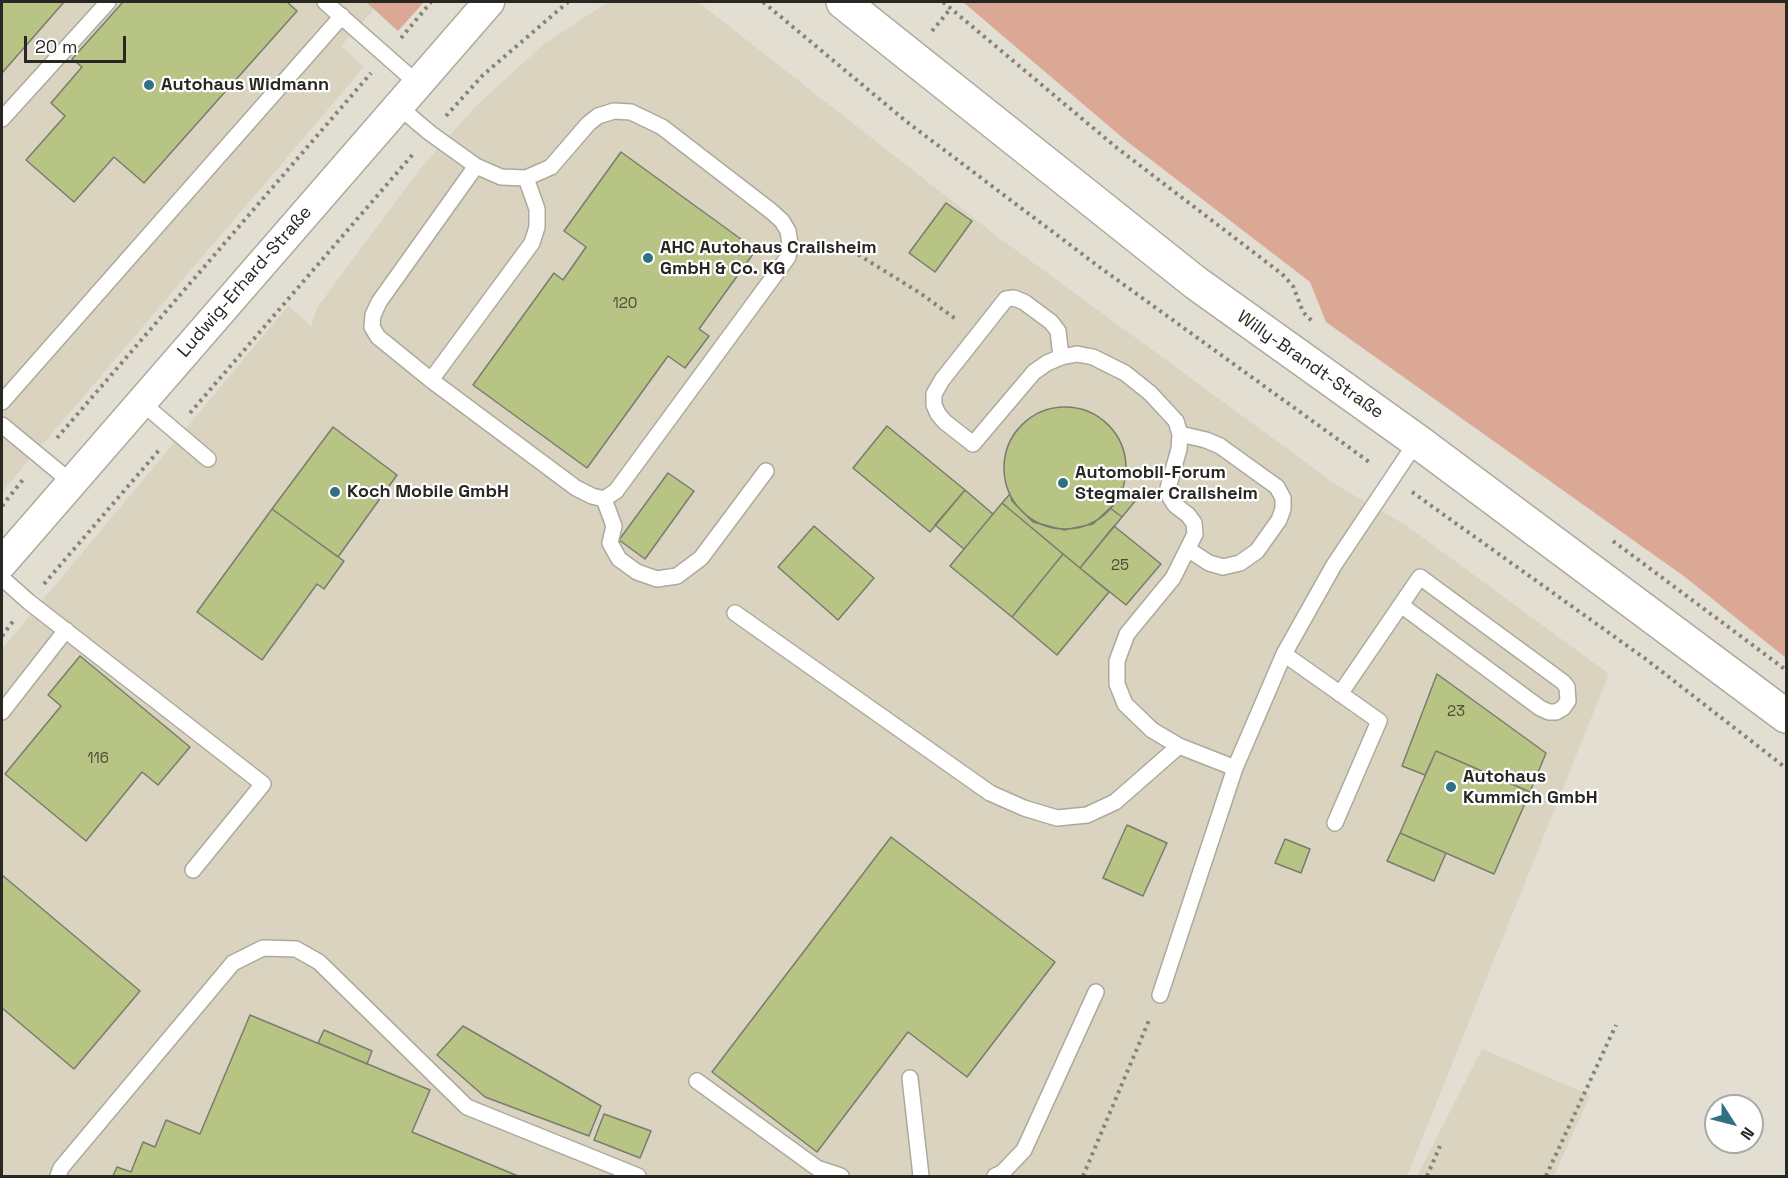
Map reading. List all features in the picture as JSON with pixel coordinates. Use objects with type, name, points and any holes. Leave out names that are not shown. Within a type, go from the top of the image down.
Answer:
[{"type":"main road","name":"Willy-Brandt-Straße","points":[[843,2],[1196,284],[1418,441],[1786,716]]},
{"type":"street","name":"Ludwig-Erhard-Straße","points":[[2,563],[489,2]]},
{"type":"lane","points":[[2,119],[108,2]]},
{"type":"lane","points":[[326,2],[417,83]]},
{"type":"lane","points":[[2,402],[342,16]]},
{"type":"lane","points":[[398,106],[430,133],[476,166],[501,177],[526,178],[550,167],[598,116],[614,111],[631,111],[662,127],[771,211],[782,221],[788,231],[790,248],[788,256],[623,482],[616,491],[604,499],[576,488],[431,380],[378,337],[372,327],[373,315],[379,302],[476,166]]},
{"type":"lane","points":[[431,380],[532,243],[537,227],[537,209],[526,178]]},
{"type":"lane","points":[[1061,357],[1058,331],[1024,302],[1014,298],[1006,299],[942,380],[934,394],[934,405],[945,422],[973,444],[1034,372],[1061,357],[1077,354],[1093,357],[1125,374],[1150,393],[1176,421],[1180,434],[1179,449],[1168,488],[1175,505],[1194,523],[1195,534],[1173,578],[1127,634],[1117,661],[1117,684],[1125,704],[1152,730],[1179,746],[1235,768]]},
{"type":"lane","points":[[141,402],[208,459]]},
{"type":"lane","points":[[2,425],[71,482]]},
{"type":"lane","points":[[1180,434],[1220,446],[1278,487],[1283,498],[1283,509],[1279,520],[1257,551],[1240,563],[1223,567],[1209,563],[1189,550]]},
{"type":"lane","points":[[1160,995],[1235,768],[1284,654],[1334,565],[1418,441]]},
{"type":"lane","points":[[604,499],[614,526],[610,543],[620,558],[637,572],[657,579],[677,576],[701,558],[766,471]]},
{"type":"lane","points":[[1340,694],[1420,577],[1563,682],[1567,687],[1568,701],[1556,712],[1540,708],[1401,605]]},
{"type":"lane","points":[[2,578],[29,602],[263,784],[193,870]]},
{"type":"lane","points":[[735,613],[990,793],[1024,808],[1057,818],[1087,815],[1115,802],[1179,746]]},
{"type":"lane","points":[[2,712],[66,630]]},
{"type":"lane","points":[[1284,654],[1379,721],[1335,823]]},
{"type":"lane","points":[[58,1176],[61,1168],[233,963],[263,948],[296,949],[319,962],[467,1107],[638,1176]]},
{"type":"lane","points":[[995,1176],[1002,1173],[1024,1150],[1096,992]]},
{"type":"lane","points":[[909,1078],[921,1176]]},
{"type":"lane","points":[[697,1081],[817,1168],[841,1176]]},
{"type":"path","points":[[2,506],[431,2]]},
{"type":"path","points":[[2,636],[430,133],[483,75],[568,2]]},
{"type":"path","points":[[764,2],[907,122],[1098,266],[1647,660],[1786,768]]},
{"type":"path","points":[[943,2],[1117,148],[1282,274],[1293,286],[1303,312],[1315,325]]},
{"type":"path","points":[[790,248],[854,252],[920,293],[977,335]]},
{"type":"path","points":[[1609,538],[1786,670]]},
{"type":"path","points":[[1083,1176],[1160,995]]},
{"type":"path","points":[[1546,1176],[1616,1025]]},
{"type":"path","points":[[1427,1176],[1440,1146]]},
{"type":"shaded area","points":[[2,2],[366,2],[374,9],[341,46],[364,67],[2,492]]},
{"type":"shaded area","points":[[366,2],[424,2],[398,31]]},
{"type":"shaded area","points":[[608,2],[698,2],[998,237],[1338,486],[1407,526],[1609,674],[1407,1176],[2,1176],[2,649],[288,306],[311,326],[317,308],[419,170],[477,105],[544,44]]},
{"type":"shaded area","points":[[963,2],[1786,2],[1786,658],[1685,577],[1326,322],[1310,282],[1124,139]]},
{"type":"shaded area","points":[[1482,1049],[1590,1095],[1554,1176],[1417,1176]]},
{"type":"building","points":[[2,2],[64,2],[2,73]]},
{"type":"building","name":"Autohaus Widmann","points":[[123,2],[287,2],[297,11],[144,183],[114,157],[74,202],[26,160],[65,116],[51,103],[82,67],[72,59]]},
{"type":"building","points":[[621,152],[756,250],[699,329],[709,336],[685,368],[668,356],[587,468],[473,385],[554,273],[563,280],[586,247],[564,231]]},
{"type":"building","points":[[946,203],[972,221],[935,272],[909,253]]},
{"type":"building","points":[[1065,407],[1088,412],[1108,425],[1121,445],[1126,468],[1121,491],[1108,511],[1088,524],[1065,529],[1042,524],[1022,511],[1009,491],[1004,468],[1009,445],[1022,425],[1042,412]]},
{"type":"building","points":[[887,426],[965,490],[930,532],[853,468]]},
{"type":"building","name":"Koch Mobile GmbH","points":[[333,427],[397,475],[338,557],[272,509]]},
{"type":"building","points":[[668,473],[694,491],[645,559],[619,540]]},
{"type":"building","points":[[1121,488],[1136,500],[1122,517],[1110,508],[1118,501]]},
{"type":"building","points":[[965,490],[993,514],[964,549],[935,525]]},
{"type":"building","points":[[1010,494],[1012,501],[1033,522],[1064,530],[1093,524],[1110,508],[1122,517],[1080,568],[1002,503]]},
{"type":"building","points":[[1002,503],[1063,554],[1012,617],[950,566]]},
{"type":"building","points":[[272,509],[344,561],[324,589],[317,584],[262,660],[197,612]]},
{"type":"building","points":[[814,526],[874,578],[838,620],[778,567]]},
{"type":"building","points":[[1114,526],[1161,564],[1126,605],[1080,568]]},
{"type":"building","points":[[1063,554],[1109,592],[1057,655],[1012,617]]},
{"type":"building","points":[[80,656],[190,747],[158,785],[142,772],[86,841],[5,774],[61,706],[48,695]]},
{"type":"building","points":[[1437,674],[1546,753],[1530,792],[1436,751],[1425,775],[1402,766]]},
{"type":"building","points":[[1436,751],[1530,792],[1494,874],[1400,833]]},
{"type":"building","points":[[1127,825],[1167,843],[1143,896],[1103,878]]},
{"type":"building","points":[[1400,833],[1446,853],[1434,881],[1387,861]]},
{"type":"building","points":[[891,837],[1055,962],[967,1077],[908,1032],[817,1152],[712,1072]]},
{"type":"building","points":[[1285,839],[1310,849],[1301,873],[1275,863]]},
{"type":"building","points":[[2,875],[140,991],[74,1069],[2,1008]]},
{"type":"building","points":[[250,1015],[430,1090],[412,1132],[518,1176],[113,1176],[117,1167],[131,1172],[143,1142],[155,1147],[166,1120],[200,1134]]},
{"type":"building","points":[[463,1026],[601,1106],[589,1136],[485,1097],[437,1055]]},
{"type":"building","points":[[324,1030],[372,1051],[367,1064],[318,1043]]},
{"type":"building","points":[[604,1114],[651,1131],[640,1158],[594,1140]]},
{"type":"place","name":"Autohaus Widmann","points":[[149,85]]},
{"type":"place","name":"AHC Autohaus Crailsheim GmbH & Co. KG","points":[[648,258]]},
{"type":"place","name":"Automobil-Forum Stegmaier Crailsheim","points":[[1063,483]]},
{"type":"place","name":"Koch Mobile GmbH","points":[[335,492]]},
{"type":"place","name":"Autohaus Kummich GmbH","points":[[1451,787]]}]
